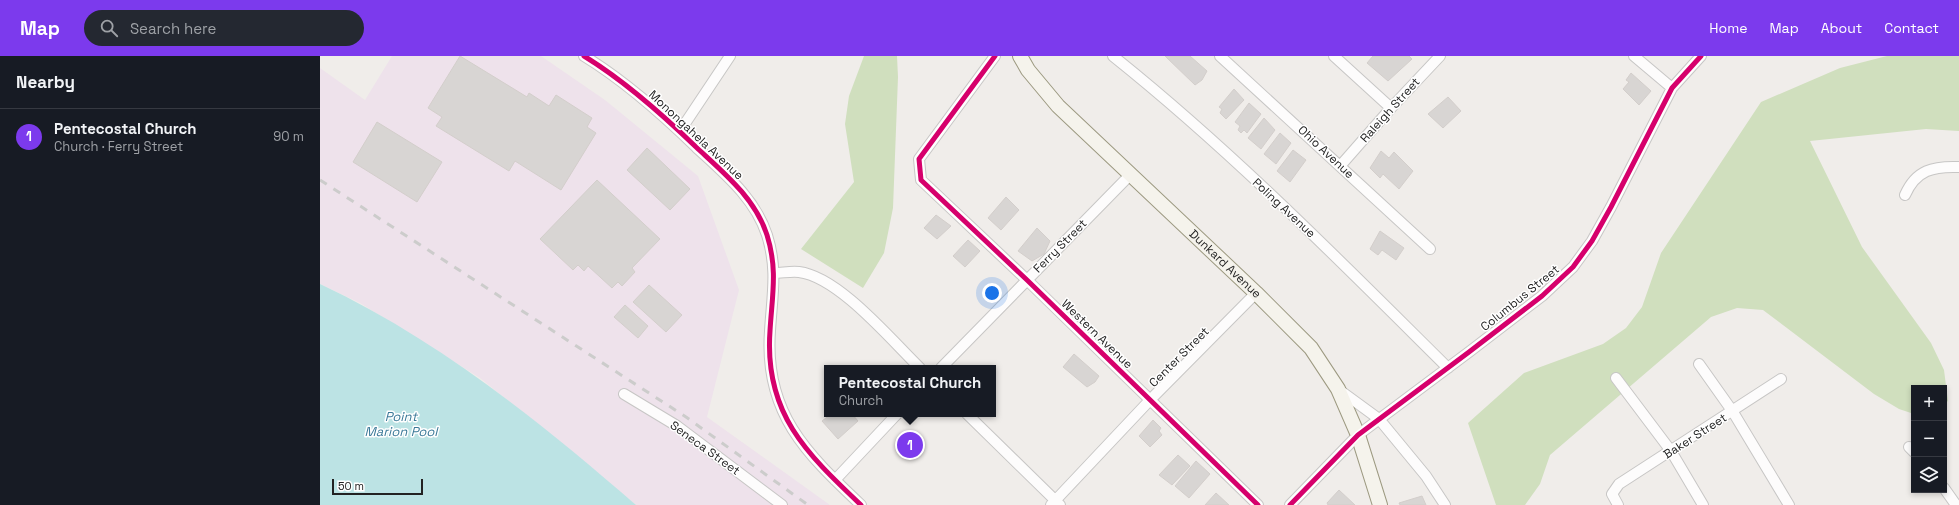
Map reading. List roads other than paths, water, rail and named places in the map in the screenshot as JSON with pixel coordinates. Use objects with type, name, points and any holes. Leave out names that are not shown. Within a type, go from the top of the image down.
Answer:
[{"type":"main road","name":"Dunkard Avenue","points":[[1020,56],[1028,70],[1058,106],[1256,293],[1311,348],[1338,389],[1358,435],[1380,505]]},
{"type":"street","name":"Monongahela Avenue","points":[[584,56],[624,82],[680,131],[734,182],[757,212],[772,254],[774,273],[769,333],[771,368],[777,397],[789,426],[808,453],[861,505]]},
{"type":"street","points":[[680,131],[730,56]]},
{"type":"street","name":"Western Avenue","points":[[995,56],[919,159],[921,180],[1027,280],[1258,505]]},
{"type":"street","name":"Poling Avenue","points":[[1113,56],[1161,95],[1292,215],[1448,368]]},
{"type":"street","name":"Ohio Avenue","points":[[1220,56],[1341,165],[1430,249]]},
{"type":"street","points":[[1334,56],[1391,108]]},
{"type":"street","name":"Raleigh Street","points":[[1341,165],[1391,108],[1440,56]]},
{"type":"street","points":[[1634,56],[1672,88]]},
{"type":"street","name":"Columbus Street","points":[[1358,435],[1542,296],[1573,267],[1592,241],[1611,207],[1672,88],[1701,56]]},
{"type":"street","points":[[1904,195],[1909,184],[1930,168],[1959,167]]},
{"type":"street","name":"Ferry Street","points":[[944,365],[1130,175]]},
{"type":"street","points":[[774,273],[800,272],[826,282],[851,300],[917,365]]},
{"type":"street","name":"Center Street","points":[[1056,503],[1150,400],[1256,293]]},
{"type":"street","points":[[1699,364],[1733,412],[1788,505]]},
{"type":"street","points":[[1616,378],[1671,451],[1703,505]]},
{"type":"street","name":"Baker Street","points":[[1618,505],[1612,494],[1619,484],[1733,412],[1781,379]]},
{"type":"street","points":[[1338,389],[1379,419],[1426,476],[1445,505]]},
{"type":"street","name":"Seneca Street","points":[[624,394],[677,426],[782,505]]},
{"type":"street","points":[[835,480],[894,417]]},
{"type":"street","points":[[970,417],[1056,503]]},
{"type":"street","points":[[1290,505],[1358,435]]},
{"type":"street","points":[[1947,492],[1956,505]]},
{"type":"water","name":"Point Marion Pool","points":[[320,284],[405,330],[446,356],[524,413],[636,505],[320,505]]},
{"type":"railway","points":[[320,180],[686,417],[808,505]]},
{"type":"place","name":"Pentecostal Church","points":[[910,445]]}]
